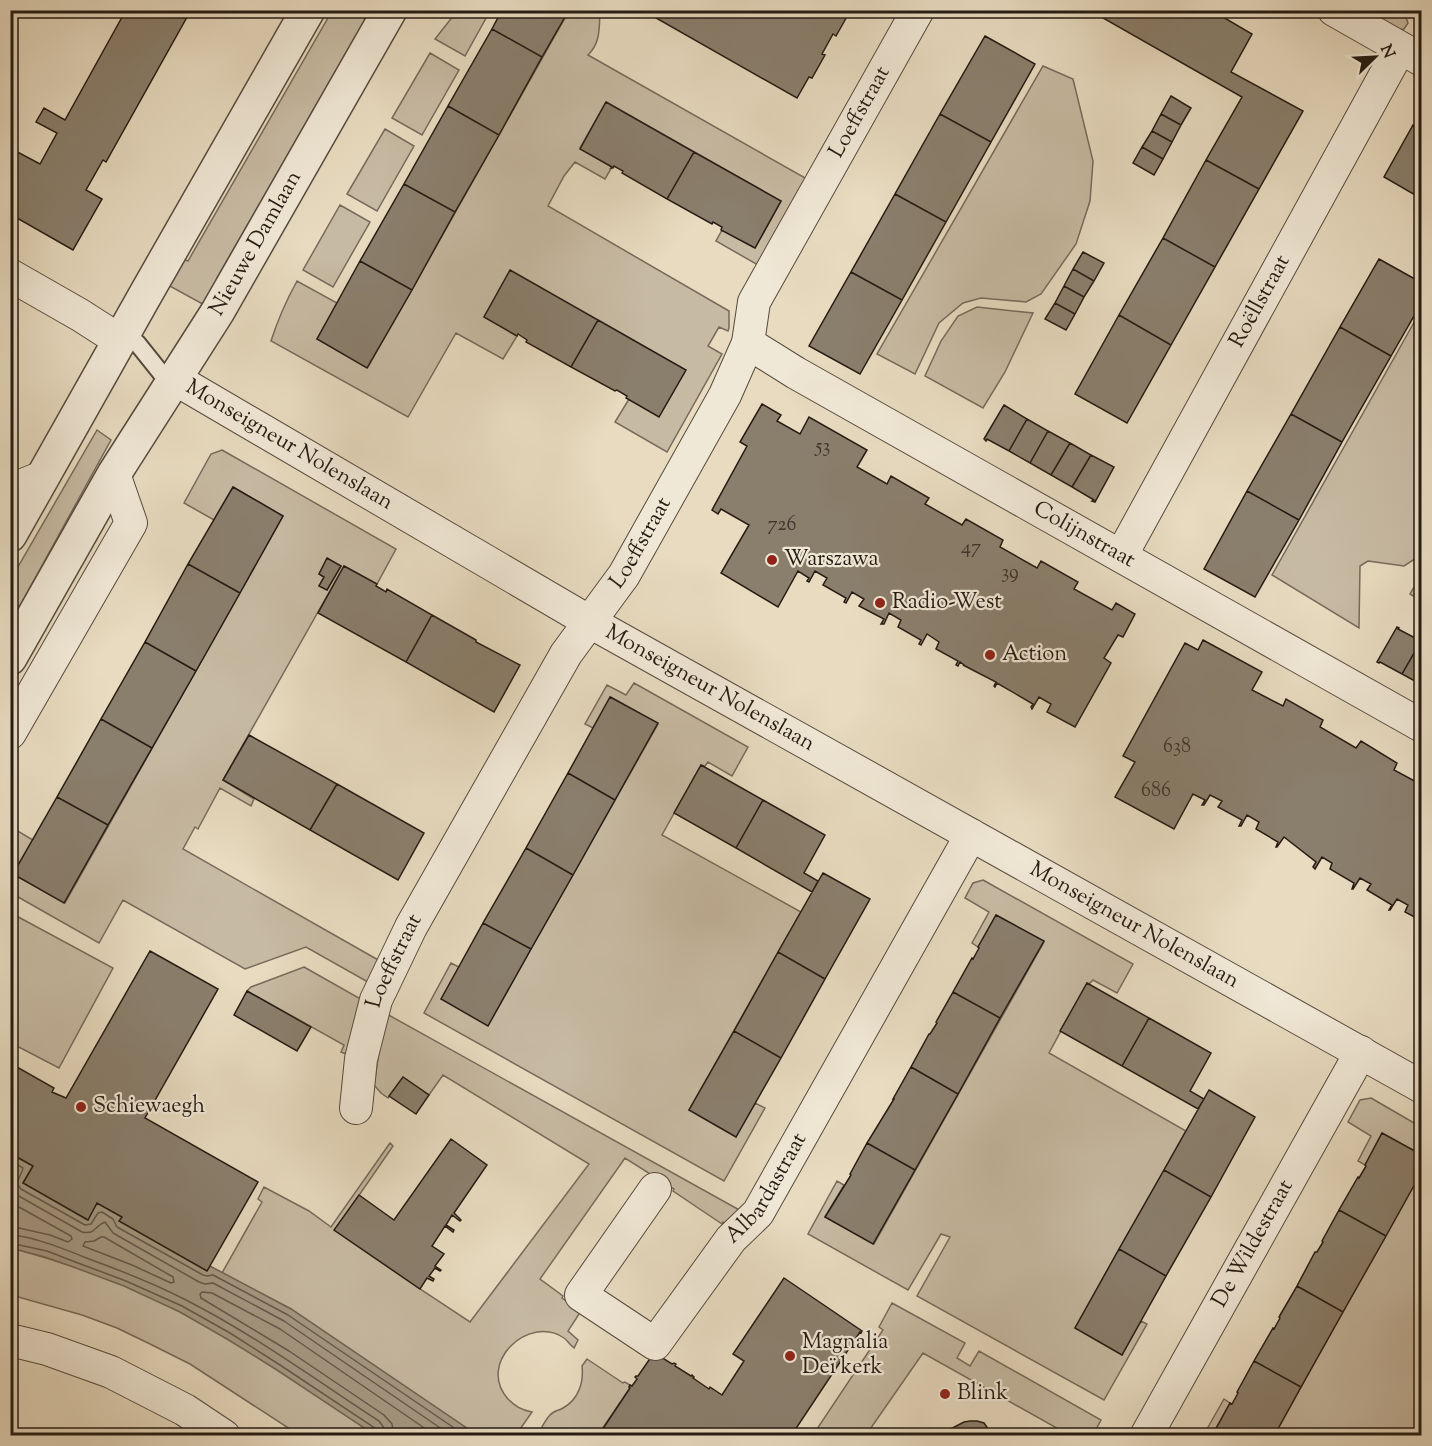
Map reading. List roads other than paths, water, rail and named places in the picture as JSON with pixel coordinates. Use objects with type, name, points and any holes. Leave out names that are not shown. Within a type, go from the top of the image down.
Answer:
[{"type":"street","points":[[10,535],[119,339],[308,10]]},
{"type":"street","name":"Nieuwe Damlaan","points":[[10,658],[114,474],[218,311],[390,10]]},
{"type":"street","name":"Loeffstraat","points":[[356,1108],[361,1059],[376,1000],[406,937],[566,654],[624,576],[724,395],[748,343],[754,302],[918,10]]},
{"type":"street","points":[[1334,10],[1411,54]]},
{"type":"street","name":"Roëllstraat","points":[[1121,556],[1411,54]]},
{"type":"street","name":"Monseigneur Nolenslaan","points":[[10,275],[119,339]]},
{"type":"street","name":"Colijnstraat","points":[[748,343],[796,373],[1422,726]]},
{"type":"street","name":"Monseigneur Nolenslaan","points":[[175,379],[590,622],[1422,1087]]},
{"type":"street","points":[[10,733],[131,523],[114,474]]},
{"type":"street","points":[[10,490],[42,477]]},
{"type":"street","name":"Albardastraat","points":[[655,1189],[581,1295],[655,1344],[731,1239],[758,1213],[971,835]]},
{"type":"street","name":"De Wildestraat","points":[[1146,1435],[1361,1052]]},
{"type":"street","points":[[10,1340],[47,1349],[111,1372],[185,1410],[224,1436]]},
{"type":"lane","name":"Monseigneur Nolenslaan","points":[[119,339],[137,343],[161,373],[175,379]]},
{"type":"water","points":[[10,1154],[33,1166],[23,1183],[87,1220],[97,1203],[122,1217],[120,1221],[207,1270],[210,1266],[291,1309],[477,1435],[375,1435],[277,1370],[180,1312],[124,1286],[45,1257],[11,1248]]},
{"type":"place","name":"Warszawa","points":[[772,560]]},
{"type":"place","name":"Radio-West","points":[[880,603]]},
{"type":"place","name":"Action","points":[[990,655]]},
{"type":"place","name":"Schiewaegh","points":[[81,1107]]},
{"type":"place","name":"Magnalia Deï kerk","points":[[790,1356]]},
{"type":"place","name":"Blink","points":[[945,1394]]}]
